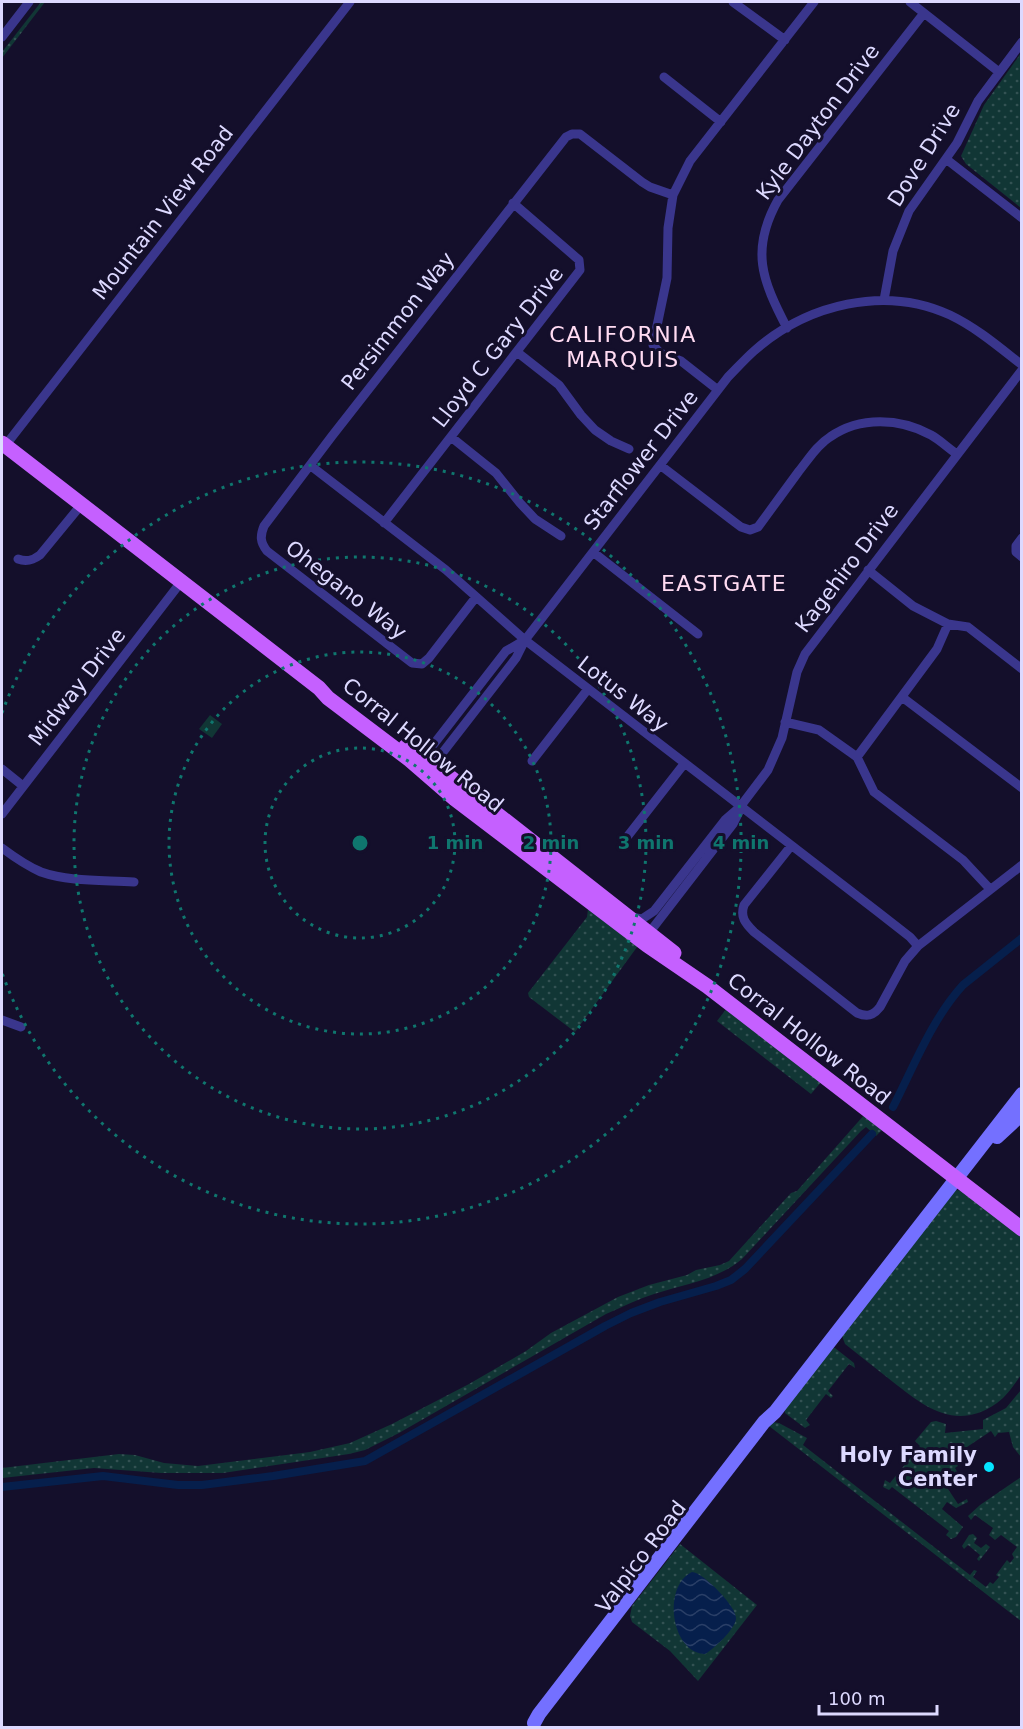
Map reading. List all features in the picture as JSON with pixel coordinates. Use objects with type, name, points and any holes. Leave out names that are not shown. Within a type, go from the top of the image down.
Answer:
[{"type":"main road","name":"Corral Hollow Road","points":[[3,445],[319,688],[333,692],[348,702],[426,764],[455,799],[647,945],[707,986],[1022,1229]]},
{"type":"main road","points":[[426,764],[649,933],[690,967],[707,986]]},
{"type":"main road","name":"Valpico Road","points":[[532,1725],[542,1716],[612,1629],[768,1425],[775,1412],[1022,1094]]},
{"type":"main road","name":"Valpico Road","points":[[956,1179],[966,1174],[1002,1132],[1022,1114]]},
{"type":"street","points":[[2,37],[29,2]]},
{"type":"street","name":"Mountain View Road","points":[[3,445],[350,2]]},
{"type":"street","points":[[733,2],[785,39]]},
{"type":"street","points":[[718,390],[681,361],[660,353],[652,345],[667,278],[668,228],[673,195],[690,161],[814,2]]},
{"type":"street","points":[[910,2],[999,72]]},
{"type":"street","name":"Kyle Dayton Drive","points":[[787,328],[769,293],[764,276],[762,240],[767,219],[778,200],[924,13]]},
{"type":"street","name":"Dove Drive","points":[[884,300],[888,267],[899,232],[914,203],[946,159],[978,101],[1022,42]]},
{"type":"street","points":[[664,77],[721,122]]},
{"type":"street","name":"Persimmon Way","points":[[261,537],[264,526],[332,436],[566,137],[580,134],[650,187],[673,195]]},
{"type":"street","points":[[946,159],[1022,218]]},
{"type":"street","name":"Lloyd C Gary Drive","points":[[384,523],[579,270],[581,265],[579,260],[570,250],[513,203]]},
{"type":"street","name":"Starflower Drive","points":[[426,764],[516,658],[525,640],[718,390],[755,350],[797,321],[857,301],[884,300],[916,303],[952,316],[983,334],[1022,365]]},
{"type":"street","points":[[517,352],[559,385],[595,430],[628,449]]},
{"type":"street","name":"Kagehiro Drive","points":[[740,807],[760,783],[776,756],[797,672],[805,654],[1022,370]]},
{"type":"street","points":[[660,465],[733,522],[750,530],[758,526],[814,452],[829,437],[844,429],[879,421],[900,424],[931,435],[957,454]]},
{"type":"street","points":[[451,437],[496,473],[535,519],[561,536]]},
{"type":"street","name":"Lotus Way","points":[[311,465],[446,570],[525,640],[910,937],[918,946]]},
{"type":"street","points":[[18,559],[33,560],[40,555],[81,505]]},
{"type":"street","name":"Ohegano Way","points":[[261,537],[262,545],[267,550],[405,660],[417,664],[422,664],[429,658],[476,597]]},
{"type":"street","points":[[1022,538],[1016,546],[1016,552],[1022,557]]},
{"type":"street","points":[[593,552],[698,634]]},
{"type":"street","points":[[868,570],[913,606],[948,624],[968,627],[1022,669]]},
{"type":"street","name":"Midway Drive","points":[[2,814],[181,582]]},
{"type":"street","points":[[857,757],[937,649],[948,624]]},
{"type":"street","points":[[532,761],[588,689]]},
{"type":"street","points":[[903,697],[1022,788]]},
{"type":"street","points":[[785,722],[819,730],[857,757],[874,792],[963,860],[990,889]]},
{"type":"street","points":[[627,837],[684,764]]},
{"type":"street","points":[[2,769],[23,786]]},
{"type":"street","points":[[627,916],[642,919],[654,911],[725,820],[740,807]]},
{"type":"street","points":[[552,873],[571,883],[636,932],[649,933],[733,824],[740,807]]},
{"type":"street","points":[[791,846],[744,905],[743,920],[754,932],[864,1016],[875,1014],[905,960],[918,946],[1022,865]]},
{"type":"street","points":[[2,848],[31,867],[48,874],[134,882]]},
{"type":"street","points":[[2,1020],[21,1027]]},
{"type":"green space","points":[[41,2],[45,2],[2,58],[2,52]]},
{"type":"green space","points":[[1021,53],[1021,208],[966,164],[961,156],[984,105]]},
{"type":"green space","points":[[210,715],[222,724],[212,738],[199,729]]},
{"type":"green space","points":[[588,909],[640,943],[575,1032],[529,997],[528,993],[587,917]]},
{"type":"green space","points":[[727,1008],[822,1081],[811,1094],[717,1021]]},
{"type":"green space","points":[[865,1114],[884,1128],[876,1136],[866,1127],[861,1131],[742,1259],[732,1266],[711,1277],[648,1296],[606,1314],[399,1433],[365,1450],[223,1473],[161,1473],[94,1468],[2,1478],[2,1468],[119,1454],[135,1455],[164,1463],[198,1466],[310,1452],[350,1443],[469,1384],[526,1351],[551,1333],[618,1297],[649,1285],[729,1261],[791,1193],[797,1191]]},
{"type":"green space","points":[[963,1191],[1021,1235],[1021,1375],[997,1403],[982,1411],[955,1416],[942,1413],[917,1400],[845,1344],[841,1333],[952,1192]]},
{"type":"green space","points":[[829,1348],[835,1348],[854,1363],[855,1368],[849,1364],[828,1391],[833,1396],[831,1398],[826,1394],[806,1420],[810,1425],[805,1428],[785,1413],[785,1406]]},
{"type":"green space","points":[[1021,1390],[1021,1457],[1013,1447],[1009,1432],[998,1433],[995,1437],[991,1431],[952,1457],[958,1466],[955,1468],[958,1473],[942,1480],[958,1504],[967,1499],[968,1502],[956,1508],[947,1502],[942,1509],[963,1527],[956,1537],[951,1539],[946,1535],[949,1531],[892,1487],[889,1490],[883,1487],[885,1480],[890,1483],[920,1446],[915,1441],[931,1422],[946,1424],[945,1433],[983,1429],[983,1420],[1006,1408]]},
{"type":"green space","points":[[772,1422],[779,1423],[807,1438],[803,1445],[970,1575],[974,1570],[977,1571],[973,1577],[986,1587],[990,1582],[993,1584],[999,1577],[996,1575],[1007,1560],[1010,1563],[1014,1558],[1012,1554],[1017,1547],[1001,1535],[995,1540],[989,1535],[993,1528],[975,1515],[971,1520],[968,1516],[1021,1477],[1021,1621],[769,1426]]},
{"type":"green space","points":[[973,1534],[977,1538],[974,1543],[981,1548],[986,1544],[990,1547],[979,1561],[977,1559],[980,1555],[968,1545],[964,1549],[962,1546],[969,1535]]},
{"type":"green space","points":[[680,1544],[757,1605],[698,1681],[670,1651],[632,1622],[630,1616],[632,1606]]},
{"type":"water","points":[[692,1572],[704,1578],[719,1591],[732,1607],[736,1619],[724,1638],[705,1654],[693,1651],[684,1643],[674,1618],[677,1591],[683,1580]]},
{"type":"waterway","points":[[893,1107],[924,1043],[952,998],[963,985],[1022,938]]},
{"type":"waterway","points":[[2,1487],[103,1476],[178,1485],[202,1485],[365,1461],[631,1313],[731,1280],[745,1269],[872,1134]]},
{"type":"place","name":"Holy Family Center","points":[[989,1467]]},
{"type":"district","name":"CALIFORNIA MARQUIS","points":[[623,346]]},
{"type":"district","name":"EASTGATE","points":[[724,583]]}]
